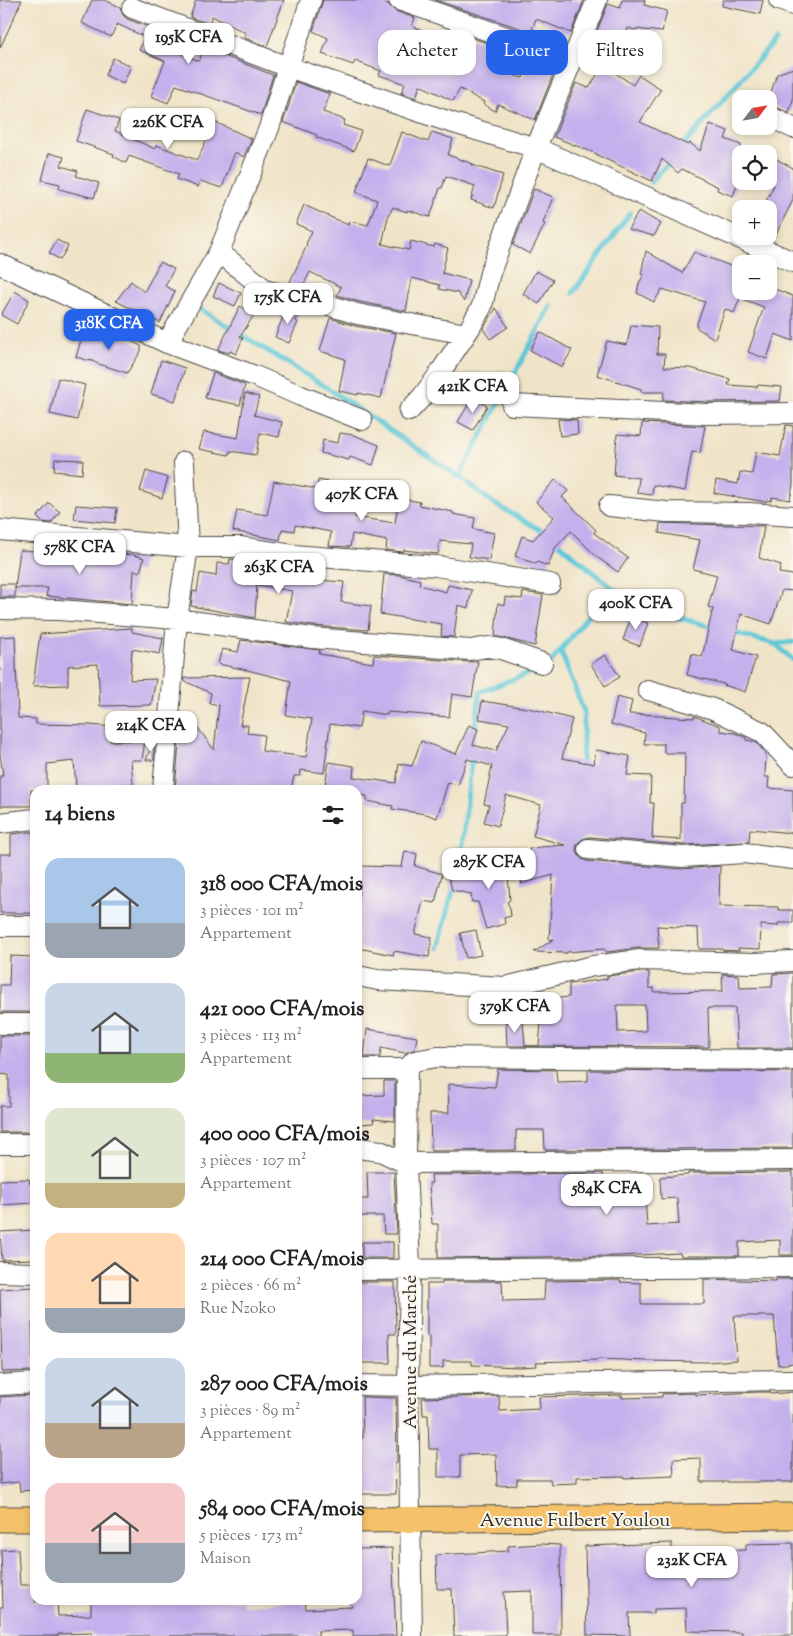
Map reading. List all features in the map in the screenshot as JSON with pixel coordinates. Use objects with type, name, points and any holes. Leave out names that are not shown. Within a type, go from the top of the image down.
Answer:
[{"type":"main road","name":"Avenue Fulbert Youlou","points":[[362,1520],[793,1516]]},
{"type":"main road","points":[[0,1519],[30,1518]]},
{"type":"street","points":[[167,343],[219,252],[269,128],[311,0]]},
{"type":"street","points":[[399,0],[573,60]]},
{"type":"street","points":[[409,411],[422,397],[466,334],[482,306],[490,274],[536,148],[596,0]]},
{"type":"street","points":[[779,0],[793,5]]},
{"type":"street","points":[[132,8],[288,67],[450,122],[536,148],[793,262]]},
{"type":"street","points":[[778,120],[793,128]]},
{"type":"street","points":[[219,252],[267,291],[318,302],[357,314],[466,334]]},
{"type":"street","points":[[0,264],[167,343],[255,376],[362,420]]},
{"type":"street","points":[[512,405],[708,414],[793,413]]},
{"type":"street","points":[[164,785],[177,618],[188,547],[184,462]]},
{"type":"street","points":[[609,506],[666,512],[749,513],[793,516]]},
{"type":"street","points":[[0,530],[188,547],[240,547],[293,555],[436,566],[550,584]]},
{"type":"street","points":[[0,609],[59,610],[177,618],[312,638],[470,650],[488,647],[501,649],[542,663]]},
{"type":"street","points":[[648,690],[713,709],[762,732],[793,764]]},
{"type":"street","points":[[0,823],[30,820]]},
{"type":"street","points":[[588,849],[682,857],[744,853],[793,859]]},
{"type":"street","points":[[0,926],[30,926]]},
{"type":"street","points":[[362,977],[378,980],[505,987],[593,966],[640,960],[753,963],[793,961]]},
{"type":"street","points":[[0,1024],[30,1024]]},
{"type":"street","points":[[362,1069],[407,1069],[414,1061],[436,1057],[793,1060]]},
{"type":"street","name":"Avenue du Marché","points":[[407,1069],[406,1162],[410,1270],[408,1386],[412,1636]]},
{"type":"street","points":[[0,1144],[30,1144]]},
{"type":"street","points":[[362,1149],[380,1151],[406,1162],[793,1160]]},
{"type":"street","points":[[362,1270],[793,1267]]},
{"type":"street","points":[[0,1272],[30,1272]]},
{"type":"street","points":[[362,1385],[793,1380]]},
{"type":"street","points":[[0,1384],[30,1383]]},
{"type":"building","points":[[0,0],[22,0],[0,48]]},
{"type":"building","points":[[92,0],[105,0],[120,7],[127,19],[164,33],[159,44],[199,61],[204,48],[273,75],[261,115],[176,85],[168,103],[151,96],[165,61],[139,50],[145,37],[117,24],[111,37],[82,23]]},
{"type":"building","points":[[196,0],[284,0],[267,46],[244,38],[246,33],[212,16],[209,24],[190,17]]},
{"type":"building","points":[[323,0],[377,0],[388,4],[395,11],[415,18],[412,26],[422,30],[378,30],[378,70],[355,61],[353,65],[322,54],[328,38],[313,31]]},
{"type":"building","points":[[435,0],[584,0],[571,33],[568,30],[536,19],[532,30],[525,30]]},
{"type":"building","points":[[622,0],[645,0],[644,5],[667,11],[662,32],[662,30],[635,30],[628,28],[627,30],[597,30],[608,4],[620,8]]},
{"type":"building","points":[[723,0],[763,0],[760,14],[722,6]]},
{"type":"building","points":[[476,39],[486,43],[486,75],[512,75],[523,78],[524,75],[553,75],[535,120],[498,104],[495,111],[483,104],[484,102],[460,89],[453,101],[420,85],[416,98],[401,93],[405,84],[379,75],[476,75]]},
{"type":"building","points":[[113,58],[131,66],[123,84],[105,75]]},
{"type":"building","points":[[793,68],[793,100],[789,113],[778,108],[778,90],[772,90],[777,74]]},
{"type":"building","points":[[597,75],[618,75],[633,85],[639,75],[661,89],[640,122],[688,145],[690,143],[700,151],[710,124],[728,131],[725,139],[741,145],[732,145],[732,190],[735,190],[733,196],[717,190],[718,187],[682,169],[678,173],[662,159],[652,181],[597,154],[554,137],[576,83],[589,88]]},
{"type":"building","points":[[296,82],[330,94],[323,112],[345,120],[343,125],[361,131],[354,151],[283,123]]},
{"type":"building","points":[[87,109],[119,120],[115,131],[155,149],[156,145],[197,160],[215,122],[252,139],[244,157],[235,152],[222,188],[200,181],[198,187],[177,179],[179,174],[129,156],[126,163],[113,156],[114,154],[76,141]]},
{"type":"building","points":[[402,132],[428,142],[432,132],[453,139],[448,155],[503,175],[494,208],[471,200],[475,186],[446,176],[430,217],[393,207],[389,213],[382,244],[409,250],[411,241],[434,247],[435,244],[448,248],[442,273],[469,280],[464,302],[458,293],[439,289],[440,285],[412,278],[406,311],[360,302],[337,295],[341,287],[310,272],[303,286],[289,284],[312,231],[296,224],[304,205],[348,225],[349,221],[368,225],[377,200],[356,192],[368,158],[389,166]]},
{"type":"building","points":[[49,153],[64,157],[61,166],[78,171],[76,176],[99,183],[94,198],[59,189],[60,184],[42,180]]},
{"type":"building","points":[[777,159],[793,168],[793,200],[777,232],[777,200],[766,200],[772,190],[777,190]]},
{"type":"building","points":[[534,189],[553,197],[543,223],[545,224],[530,254],[513,245]]},
{"type":"building","points":[[639,211],[661,224],[654,236],[628,229]]},
{"type":"building","points":[[57,240],[68,246],[60,260],[49,253]]},
{"type":"building","points":[[646,251],[682,273],[694,252],[732,267],[732,300],[739,300],[734,313],[725,309],[715,339],[697,328],[705,302],[662,289],[654,302],[637,293],[639,283],[644,275],[641,274]]},
{"type":"building","points":[[160,262],[174,269],[165,286],[175,291],[160,323],[116,301],[131,281],[144,292]]},
{"type":"building","points":[[536,271],[553,280],[539,304],[523,294]]},
{"type":"building","points":[[219,283],[241,293],[235,306],[213,296]]},
{"type":"building","points":[[777,290],[793,296],[793,341],[775,334],[767,359],[748,352],[764,307],[745,300],[777,300]]},
{"type":"building","points":[[15,291],[29,300],[17,324],[1,315]]},
{"type":"building","points":[[240,306],[254,315],[240,337],[243,338],[236,354],[230,351],[229,353],[218,350]]},
{"type":"building","points":[[287,307],[300,310],[296,321],[298,322],[289,343],[275,337]]},
{"type":"building","points":[[496,308],[508,327],[490,339],[483,329]]},
{"type":"building","points":[[330,318],[355,326],[396,333],[381,398],[339,391],[345,359],[320,351]]},
{"type":"building","points":[[631,325],[658,327],[657,354],[665,354],[664,367],[690,368],[730,379],[728,385],[782,387],[780,401],[708,402],[663,400],[664,392],[641,392],[641,389],[597,375],[607,341],[627,345]]},
{"type":"building","points":[[109,329],[141,346],[141,351],[127,373],[76,357],[83,333],[106,338]]},
{"type":"building","points":[[540,332],[572,350],[562,367],[530,350]]},
{"type":"building","points":[[161,360],[185,368],[175,401],[151,394]]},
{"type":"building","points":[[213,373],[245,385],[240,405],[205,398]]},
{"type":"building","points":[[58,378],[85,385],[77,420],[50,414]]},
{"type":"building","points":[[245,393],[259,397],[254,415],[282,422],[279,437],[260,433],[256,455],[230,451],[229,455],[199,449],[204,432],[238,438]]},
{"type":"building","points":[[473,397],[487,406],[473,430],[458,422]]},
{"type":"building","points":[[558,419],[577,420],[578,434],[560,436]]},
{"type":"building","points":[[642,423],[705,426],[700,453],[692,452],[685,491],[653,485],[652,495],[637,493],[639,478],[614,475],[617,434],[641,436]]},
{"type":"building","points":[[786,425],[793,426],[793,485],[790,500],[772,497],[771,501],[767,500],[766,502],[714,493],[716,480],[738,484],[740,472],[752,474],[756,452],[780,456]]},
{"type":"building","points":[[340,433],[354,435],[379,445],[373,465],[350,457],[349,460],[321,453],[323,440],[338,443]]},
{"type":"building","points":[[55,459],[83,460],[82,474],[54,471]]},
{"type":"building","points":[[146,471],[168,478],[162,498],[140,491]]},
{"type":"building","points":[[318,480],[340,484],[336,505],[357,509],[355,517],[395,523],[399,498],[420,502],[419,505],[453,512],[453,514],[475,518],[473,529],[494,533],[489,560],[469,557],[471,544],[440,541],[438,554],[386,550],[387,541],[352,534],[350,547],[329,546],[331,532],[295,525],[294,531],[282,529],[280,540],[233,531],[237,510],[267,515],[274,481],[317,489]]},
{"type":"building","points":[[555,480],[568,491],[562,497],[596,530],[594,533],[628,558],[618,572],[597,557],[571,531],[555,548],[548,566],[537,562],[536,564],[515,556],[522,536],[533,540],[554,517],[536,502]]},
{"type":"building","points":[[49,503],[60,512],[51,523],[42,522],[37,517]]},
{"type":"building","points":[[76,505],[117,508],[115,523],[74,519]]},
{"type":"building","points":[[660,523],[764,526],[759,558],[781,565],[779,573],[793,575],[793,591],[782,590],[771,624],[741,614],[733,650],[756,657],[745,692],[724,684],[687,675],[692,654],[702,657],[713,608],[708,607],[717,575],[693,569],[700,540],[659,533]]},
{"type":"building","points":[[20,550],[83,553],[92,550],[131,554],[144,558],[140,572],[134,570],[132,604],[46,596],[48,588],[15,588]]},
{"type":"building","points":[[230,559],[281,565],[280,569],[305,575],[304,579],[344,582],[341,602],[371,606],[368,630],[286,622],[292,591],[257,585],[255,618],[191,606],[193,591],[197,592],[200,573],[216,576],[217,563],[229,564]]},
{"type":"building","points":[[384,574],[420,580],[419,585],[446,592],[448,585],[472,590],[468,608],[458,605],[454,637],[441,636],[442,624],[380,614]]},
{"type":"building","points":[[0,584],[15,584],[15,597],[0,597]]},
{"type":"building","points":[[523,592],[543,595],[535,646],[495,636],[498,603],[504,605],[505,597],[522,599]]},
{"type":"building","points":[[631,617],[648,623],[640,646],[623,640]]},
{"type":"building","points":[[132,628],[132,632],[163,638],[160,654],[132,649],[130,680],[156,679],[151,705],[100,706],[98,664],[68,666],[68,685],[33,686],[40,634]]},
{"type":"building","points":[[15,636],[18,718],[36,719],[36,724],[112,727],[110,741],[145,740],[142,760],[131,760],[133,784],[76,785],[74,761],[47,764],[47,785],[30,785],[30,806],[0,806],[0,776],[3,776],[0,754],[0,637]]},
{"type":"building","points":[[241,640],[320,650],[319,654],[373,663],[374,655],[469,662],[478,661],[472,697],[452,694],[449,717],[388,712],[387,715],[362,711],[359,728],[330,724],[324,773],[301,770],[300,776],[294,776],[292,785],[175,785],[181,720],[193,721],[214,750],[219,705],[209,703],[211,693],[184,681],[184,678],[250,677],[240,725],[248,725],[247,733],[264,735],[262,751],[306,757],[312,719],[286,715],[291,681],[218,664],[222,649],[238,652]]},
{"type":"building","points":[[605,655],[620,677],[605,686],[591,664]]},
{"type":"building","points":[[617,697],[632,701],[629,714],[694,718],[694,716],[720,726],[720,731],[735,733],[746,738],[746,740],[756,742],[766,754],[765,777],[769,777],[768,788],[793,790],[793,833],[750,829],[749,842],[683,845],[589,837],[578,843],[576,848],[582,859],[587,861],[682,869],[720,866],[719,906],[778,907],[778,910],[793,910],[793,923],[778,923],[778,926],[761,925],[760,949],[738,948],[739,951],[699,949],[698,928],[657,926],[659,948],[639,948],[607,952],[604,949],[567,953],[534,952],[554,939],[549,940],[553,875],[521,884],[530,848],[565,845],[533,836],[541,805],[506,795],[498,826],[484,822],[489,805],[484,804],[492,766],[467,759],[458,785],[448,782],[437,818],[426,814],[392,809],[393,806],[367,801],[367,796],[362,795],[362,785],[325,785],[329,762],[354,766],[353,777],[396,783],[399,764],[412,766],[421,741],[456,754],[469,725],[478,729],[473,745],[496,751],[509,724],[479,719],[482,701],[533,709],[572,719],[562,758],[594,764],[596,750],[630,756],[627,775],[651,776],[650,803],[654,803],[652,838],[681,840],[681,803],[684,803],[685,753],[664,753],[664,744],[644,744],[645,733],[611,724]]},
{"type":"building","points":[[154,740],[154,760],[146,760]]},
{"type":"building","points":[[30,832],[30,913],[0,913],[0,854],[11,854],[11,834]]},
{"type":"building","points":[[506,850],[510,900],[507,902],[511,916],[504,918],[505,924],[486,929],[478,902],[472,902],[471,894],[452,890],[449,878],[489,874],[488,851]]},
{"type":"building","points":[[405,851],[417,854],[415,866],[442,874],[435,903],[423,901],[415,934],[432,937],[429,957],[394,951],[393,955],[362,949],[362,866],[402,867]]},
{"type":"building","points":[[476,930],[481,955],[466,958],[460,933]]},
{"type":"building","points":[[10,956],[30,957],[30,1012],[0,1012],[0,985],[9,985]]},
{"type":"building","points":[[649,972],[649,988],[654,988],[654,992],[723,991],[722,974],[739,975],[740,988],[772,987],[773,974],[793,973],[793,1048],[737,1048],[735,1008],[708,1008],[709,1047],[525,1046],[539,1046],[542,1012],[554,1012],[551,999],[569,997],[569,984],[607,979],[607,976]],"holes":[[[617,1005],[645,1005],[646,1031],[618,1032]]]},
{"type":"building","points":[[506,1021],[523,1021],[525,1046],[507,1046]]},
{"type":"building","points":[[367,1029],[417,1037],[415,1049],[405,1053],[381,1048],[380,1057],[364,1057]]},
{"type":"building","points":[[0,1036],[30,1036],[30,1132],[0,1132],[0,1106],[9,1106],[9,1075],[0,1074]]},
{"type":"building","points":[[498,1069],[556,1070],[557,1082],[588,1081],[588,1070],[793,1072],[793,1148],[545,1150],[544,1130],[516,1130],[516,1150],[431,1151],[430,1113],[449,1113],[448,1084],[495,1087]]},
{"type":"building","points":[[384,1081],[395,1081],[395,1121],[373,1119],[374,1123],[362,1124],[362,1096],[384,1095]]},
{"type":"building","points":[[367,1172],[394,1172],[397,1234],[384,1234],[383,1216],[362,1216],[362,1199],[368,1199]]},
{"type":"building","points":[[793,1172],[793,1255],[780,1255],[780,1240],[739,1242],[739,1256],[681,1256],[680,1253],[618,1256],[438,1258],[438,1224],[432,1224],[429,1183],[432,1183],[431,1175],[603,1173],[604,1198],[645,1196],[647,1226],[679,1224],[677,1198],[661,1199],[660,1177],[688,1175],[688,1173]]},
{"type":"building","points":[[29,1179],[30,1203],[0,1205],[0,1180]]},
{"type":"building","points":[[30,1230],[30,1259],[2,1260],[0,1232]]},
{"type":"building","points":[[362,1242],[393,1242],[393,1258],[362,1258]]},
{"type":"building","points":[[704,1279],[776,1281],[776,1279],[793,1279],[793,1363],[778,1365],[774,1316],[734,1316],[737,1360],[707,1362],[598,1359],[536,1362],[537,1366],[519,1367],[472,1365],[472,1361],[443,1361],[443,1368],[429,1368],[427,1284],[442,1284],[442,1281],[502,1281],[503,1301],[544,1300],[545,1281],[620,1280],[620,1282],[641,1283],[641,1304],[704,1304]]},
{"type":"building","points":[[362,1282],[395,1282],[396,1334],[389,1334],[390,1363],[362,1363]]},
{"type":"building","points":[[30,1287],[30,1371],[2,1372],[0,1289]]},
{"type":"building","points":[[770,1392],[771,1394],[793,1392],[793,1482],[701,1482],[701,1458],[673,1459],[674,1476],[577,1477],[577,1483],[551,1484],[550,1479],[517,1479],[517,1485],[497,1486],[496,1454],[460,1455],[460,1477],[438,1477],[438,1449],[429,1449],[428,1415],[423,1415],[422,1398],[499,1396],[500,1411],[540,1409],[539,1397],[622,1395],[622,1398],[662,1397],[662,1394],[696,1393],[696,1395]]},
{"type":"building","points":[[30,1395],[30,1490],[20,1491],[19,1482],[0,1484],[0,1397]]},
{"type":"building","points":[[362,1397],[396,1398],[396,1494],[362,1494]]},
{"type":"building","points":[[672,1543],[672,1559],[705,1558],[705,1551],[746,1550],[746,1544],[793,1543],[793,1635],[742,1636],[742,1632],[687,1631],[686,1608],[654,1609],[654,1613],[629,1613],[630,1636],[587,1635],[585,1546]]},
{"type":"building","points":[[560,1545],[561,1635],[532,1635],[532,1591],[504,1592],[506,1635],[454,1636],[452,1589],[437,1589],[436,1555],[508,1551],[508,1546]]},
{"type":"building","points":[[392,1548],[396,1636],[353,1636],[353,1630],[318,1631],[318,1636],[92,1636],[92,1633],[58,1634],[58,1636],[0,1636],[0,1607],[3,1607],[1,1550],[18,1549],[20,1585],[30,1585],[30,1605],[57,1605],[58,1616],[91,1615],[91,1605],[306,1605],[306,1609],[362,1605],[362,1549]]},
{"type":"waterway","points":[[681,148],[775,41]]},
{"type":"waterway","points":[[651,182],[671,160]]},
{"type":"waterway","points":[[573,293],[630,213]]},
{"type":"waterway","points":[[459,477],[551,306]]},
{"type":"waterway","points":[[200,309],[329,389],[459,477],[496,505],[546,533]]},
{"type":"waterway","points":[[555,540],[611,587],[650,610],[713,627]]},
{"type":"waterway","points":[[548,666],[611,587]]},
{"type":"waterway","points":[[731,632],[775,644],[793,660]]},
{"type":"waterway","points":[[775,644],[793,642]]},
{"type":"waterway","points":[[561,652],[584,712],[582,767]]},
{"type":"waterway","points":[[474,734],[480,692],[540,669]]},
{"type":"waterway","points":[[438,948],[460,864],[472,755]]},
{"type":"waterway","points":[[578,860],[579,836]]}]
